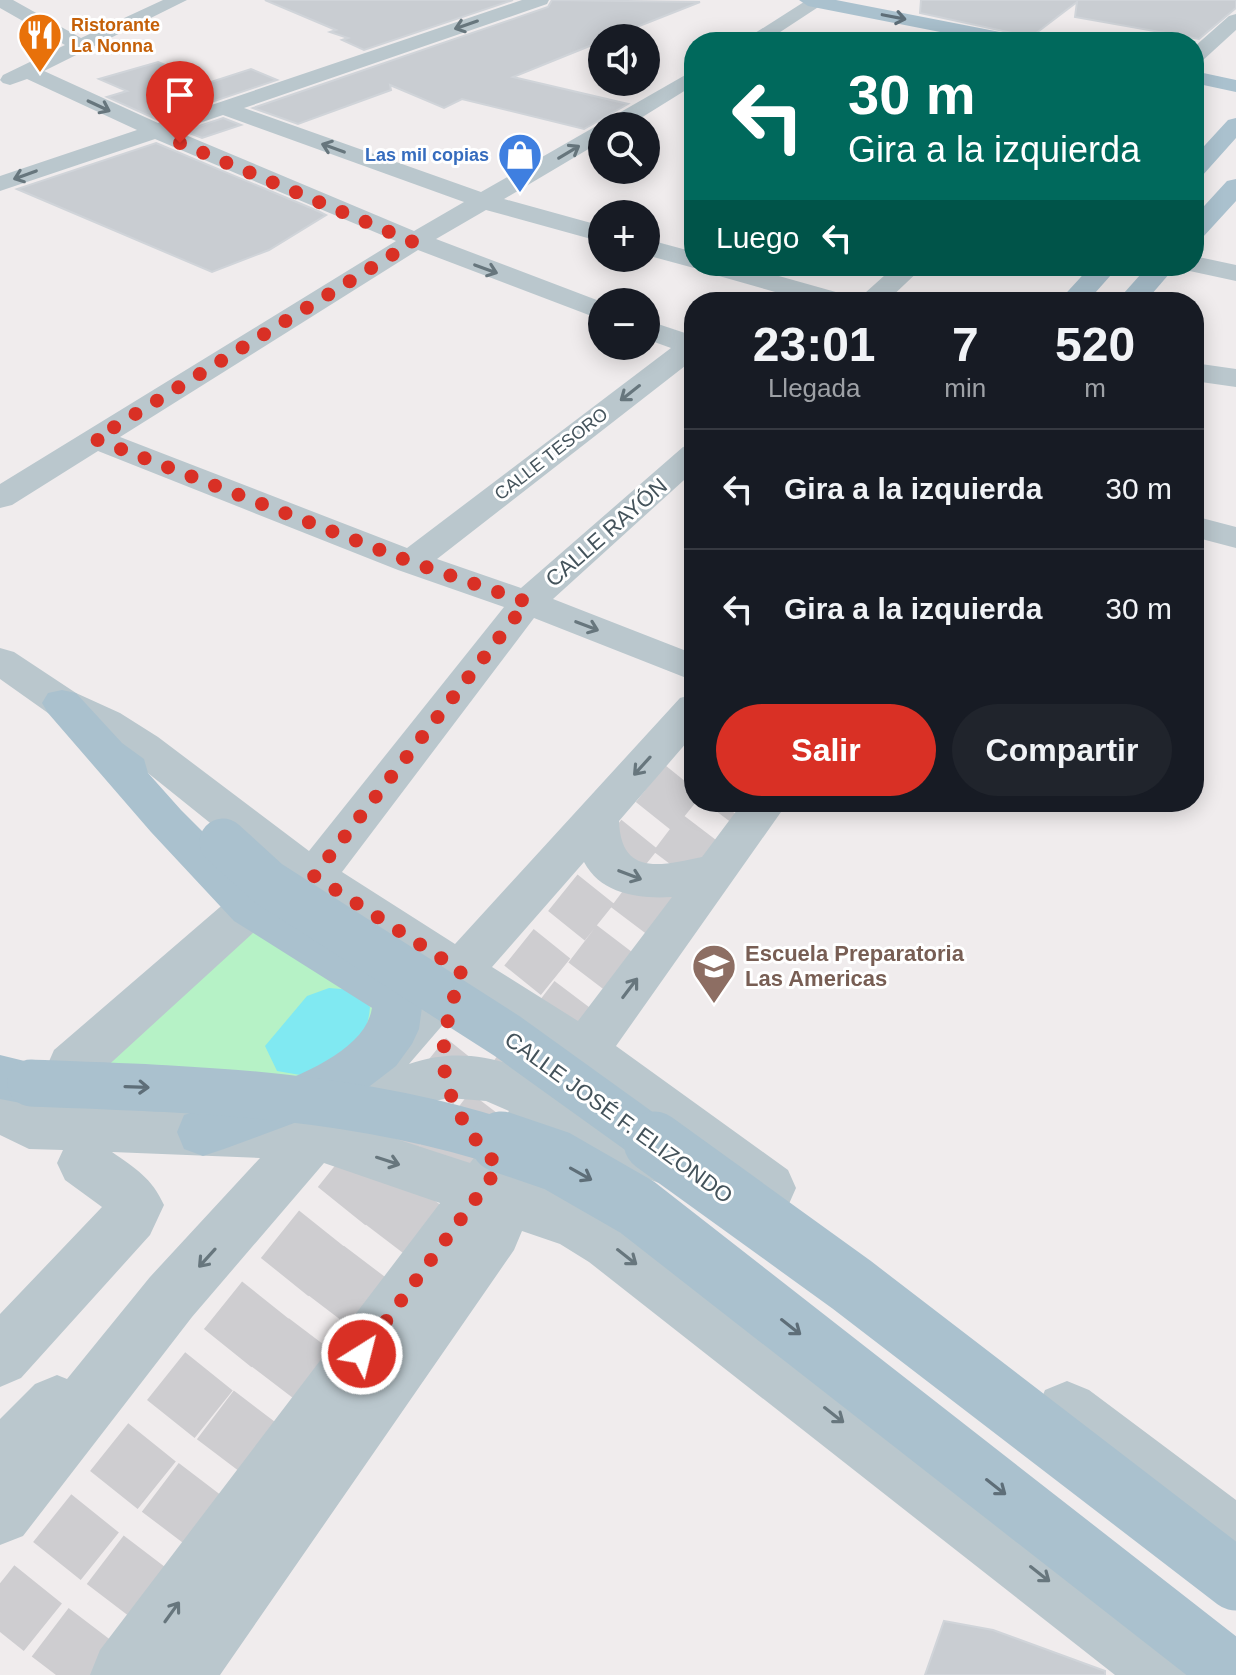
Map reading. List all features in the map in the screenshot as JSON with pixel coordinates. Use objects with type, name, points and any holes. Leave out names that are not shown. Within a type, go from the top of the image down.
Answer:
[{"type":"main road","points":[[816,1],[964,32]]},
{"type":"main road","points":[[1204,79],[1236,86]]},
{"type":"main road","points":[[1204,160],[1236,125]]},
{"type":"main road","points":[[1204,221],[1236,186]]},
{"type":"main road","points":[[1081,292],[1097,276]]},
{"type":"main road","points":[[1139,292],[1154,276]]},
{"type":"main road","name":"CALLE JOSÉ F. ELIZONDO","points":[[62,703],[107,753],[223,842],[268,883],[507,1036],[852,1285],[1236,1580]]},
{"type":"main road","points":[[107,753],[166,821],[250,908],[388,992],[398,1006],[397,1024],[384,1043],[334,1082],[248,1120],[203,1132]]},
{"type":"main road","points":[[26,1083],[186,1089],[321,1100],[449,1125],[557,1161],[637,1207],[1236,1675]]},
{"type":"street","points":[[0,0],[79,45]]},
{"type":"street","points":[[0,82],[29,72],[79,45],[178,0]]},
{"type":"street","points":[[0,184],[151,130],[540,0]]},
{"type":"street","points":[[767,32],[816,1]]},
{"type":"street","points":[[1204,49],[1236,20]]},
{"type":"street","points":[[29,72],[151,130],[413,242],[588,307]]},
{"type":"street","points":[[635,112],[684,82]]},
{"type":"street","points":[[220,107],[486,202],[588,230]]},
{"type":"street","points":[[0,498],[413,242],[588,140]]},
{"type":"street","points":[[660,245],[683,232]]},
{"type":"street","points":[[660,251],[684,257]]},
{"type":"street","points":[[1204,266],[1236,273]]},
{"type":"street","points":[[749,276],[805,292]]},
{"type":"street","points":[[881,292],[899,276]]},
{"type":"street","points":[[660,334],[684,343]]},
{"type":"street","name":"CALLE TESORO","points":[[411,562],[684,353]]},
{"type":"street","points":[[1204,373],[1236,378]]},
{"type":"street","points":[[95,439],[684,664]]},
{"type":"street","name":"CALLE RAYÓN","points":[[314,876],[527,602],[684,463]]},
{"type":"street","points":[[1204,529],[1236,538]]},
{"type":"street","name":"CALLE JOSÉ F. ELIZONDO","points":[[0,661],[62,703]]},
{"type":"street","points":[[62,703],[106,723],[143,747],[281,855],[583,1051],[1236,1540]]},
{"type":"street","points":[[0,1463],[171,1297],[684,719]]},
{"type":"street","points":[[178,1675],[491,1196],[546,1105],[760,812]]},
{"type":"street","points":[[597,815],[595,839],[598,852],[609,866],[628,877],[670,881],[718,870]]},
{"type":"street","points":[[250,908],[26,1083],[29,1125],[314,1136],[576,1223],[609,1243],[1171,1675]]},
{"type":"street","points":[[461,971],[443,1047],[450,1096],[479,1146],[491,1196]]},
{"type":"street","points":[[314,1136],[373,1104],[447,1076],[473,1076],[495,1080],[650,1157],[772,1191]]},
{"type":"street","points":[[203,1132],[239,1155],[250,1180],[247,1214]]},
{"type":"street","points":[[0,1357],[130,1217],[136,1205],[129,1195],[84,1163]]},
{"type":"street","points":[[125,1675],[432,1258],[491,1196]]},
{"type":"street","points":[[0,1513],[171,1297]]},
{"type":"green space","points":[[234,909],[342,976],[382,1019],[324,1079],[47,1072]]},
{"type":"water","points":[[329,988],[354,990],[370,1007],[363,1033],[340,1057],[306,1076],[277,1071],[265,1046],[307,996]]},
{"type":"building","points":[[265,0],[513,0],[364,50],[342,40],[348,38],[330,32],[336,30]]},
{"type":"building","points":[[552,0],[700,2],[644,24],[588,24],[588,47],[513,77],[628,104],[614,112],[588,112],[588,127],[584,129],[462,99],[444,108],[390,85],[391,90],[298,124],[253,108],[548,7]]},
{"type":"building","points":[[921,0],[1236,0],[1236,8],[1204,35],[1204,32],[1160,32],[1075,17],[1077,2],[1038,32],[1008,32],[920,13]]},
{"type":"building","points":[[158,62],[208,83],[251,69],[277,80],[158,120],[107,97],[127,91],[99,79]]},
{"type":"building","points":[[223,118],[241,125],[202,138],[184,131]]},
{"type":"building","points":[[156,143],[326,215],[269,250],[212,272],[17,189]]},
{"type":"building","points":[[944,1621],[993,1630],[1105,1671],[1105,1675],[925,1675]]},
{"type":"tunnel","points":[[391,1144],[684,779]]},
{"type":"tunnel","points":[[460,1144],[712,812]]},
{"type":"tunnel","points":[[0,1632],[393,1142]]},
{"type":"tunnel","points":[[56,1675],[461,1142]]},
{"type":"place","name":"Ristorante La Nonna","points":[[40,74]]},
{"type":"place","name":"Las mil copias","points":[[520,194]]},
{"type":"place","name":"Escuela Preparatoria Las Americas","points":[[714,1005]]},
{"type":"route","points":[[180,143],[413,242],[95,439],[411,562],[527,602],[314,876],[461,971],[443,1047],[450,1096],[479,1146],[499,1167],[362,1354]]}]
